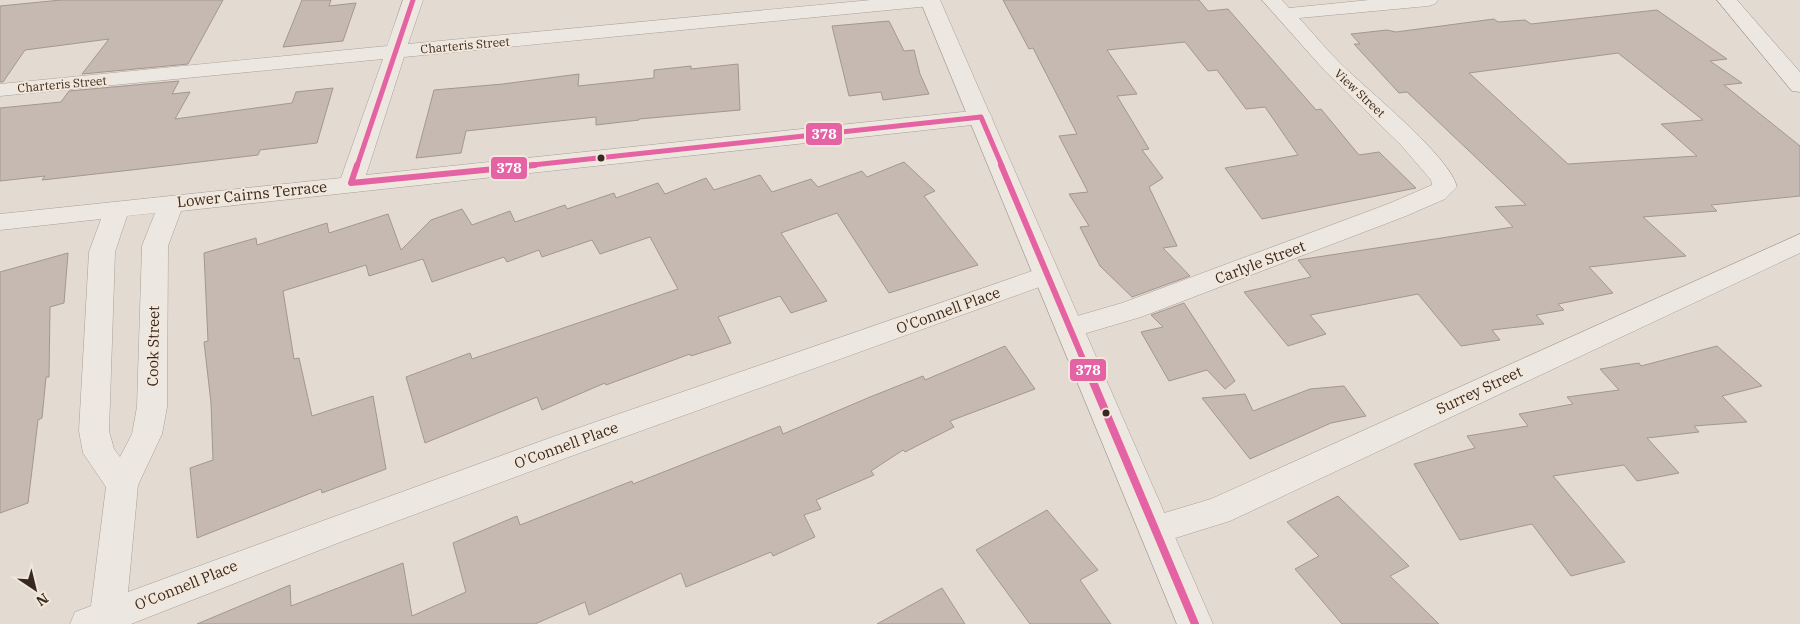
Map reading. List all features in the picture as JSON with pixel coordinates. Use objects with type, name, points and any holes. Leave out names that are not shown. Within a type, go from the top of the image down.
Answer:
[{"type":"street","points":[[351,183],[397,52],[413,0]]},
{"type":"street","points":[[930,0],[1195,624]]},
{"type":"street","name":"Charteris Street","points":[[0,90],[930,0]]},
{"type":"street","points":[[1278,7],[1428,0]]},
{"type":"street","points":[[1726,0],[1762,39],[1800,86]]},
{"type":"street","name":"View Street","points":[[1278,7],[1332,67],[1409,140],[1443,178],[1445,186]]},
{"type":"street","name":"Lower Cairns Terrace","points":[[0,222],[981,117]]},
{"type":"street","name":"Carlyle Street","points":[[1070,328],[1131,310],[1398,210],[1436,194],[1445,186]]},
{"type":"street","name":"Cook Street","points":[[98,620],[122,485],[147,434],[152,407],[155,246],[171,203]]},
{"type":"street","points":[[117,208],[102,252],[94,431],[99,453],[122,485]]},
{"type":"street","name":"Surrey Street","points":[[1156,529],[1218,511],[1800,243]]},
{"type":"street","name":"O'Connell Place","points":[[98,620],[233,567],[437,491],[1047,275]]},
{"type":"building","points":[[61,0],[223,0],[188,64],[82,74],[109,39],[25,50],[3,82],[0,82],[0,6]]},
{"type":"building","points":[[302,0],[331,0],[329,6],[356,3],[343,41],[283,47]]},
{"type":"building","points":[[1003,0],[1199,0],[1208,11],[1228,9],[1316,110],[1321,109],[1359,155],[1379,152],[1416,188],[1262,219],[1225,168],[1298,155],[1265,107],[1246,109],[1217,70],[1208,71],[1185,42],[1107,50],[1137,94],[1117,96],[1149,149],[1142,150],[1163,178],[1149,187],[1177,246],[1163,248],[1190,276],[1132,297],[1100,266],[1080,227],[1089,226],[1069,194],[1088,192],[1059,136],[1077,134],[1033,48],[1029,49]]},
{"type":"building","points":[[1657,10],[1727,59],[1710,61],[1742,83],[1724,85],[1800,146],[1800,196],[1711,205],[1717,211],[1643,217],[1686,256],[1589,267],[1613,293],[1558,304],[1564,310],[1536,315],[1544,324],[1492,330],[1500,340],[1461,346],[1418,294],[1310,315],[1326,334],[1288,346],[1244,292],[1311,277],[1298,260],[1513,227],[1495,207],[1526,205],[1407,92],[1399,93],[1354,44],[1360,44],[1351,34],[1387,30],[1396,32],[1494,19],[1498,22],[1525,20],[1531,24]],"holes":[[[1618,53],[1703,120],[1661,124],[1697,156],[1568,164],[1469,73]]]},
{"type":"building","points":[[889,21],[904,51],[914,50],[920,74],[929,94],[883,100],[881,92],[849,96],[832,26]]},
{"type":"building","points":[[738,64],[740,110],[639,119],[596,125],[596,117],[466,131],[461,153],[416,158],[434,90],[503,84],[579,74],[578,86],[654,78],[654,70],[691,66],[691,69]]},
{"type":"building","points":[[179,81],[172,94],[190,92],[175,119],[292,103],[296,92],[333,88],[317,143],[260,150],[258,155],[42,180],[45,176],[0,181],[0,108],[61,102],[69,91]]},
{"type":"building","points":[[904,162],[935,191],[924,196],[978,265],[889,293],[837,213],[781,233],[827,301],[791,313],[780,296],[718,317],[731,343],[691,356],[690,354],[606,385],[605,383],[542,410],[537,397],[425,443],[406,377],[470,353],[472,359],[678,289],[650,237],[600,254],[592,240],[542,257],[539,250],[507,262],[504,257],[432,282],[423,259],[369,276],[366,265],[283,291],[294,359],[299,358],[312,416],[373,396],[386,469],[322,493],[321,489],[197,538],[190,468],[213,460],[211,403],[204,342],[208,341],[204,253],[256,238],[257,245],[327,223],[329,233],[388,214],[401,250],[431,220],[462,209],[472,225],[510,211],[515,222],[565,205],[567,209],[614,193],[616,198],[658,183],[665,194],[706,178],[714,190],[760,175],[772,192],[811,179],[818,187],[862,171],[867,177]]},
{"type":"building","points":[[68,253],[64,303],[50,307],[49,377],[46,377],[42,418],[38,420],[28,503],[0,513],[0,272]]},
{"type":"building","points":[[1184,303],[1235,381],[1225,389],[1207,370],[1169,381],[1141,332],[1163,327],[1151,315]]},
{"type":"building","points":[[1005,346],[1035,389],[950,421],[954,427],[905,452],[903,450],[871,471],[874,475],[816,500],[821,509],[804,515],[815,537],[773,556],[771,552],[686,587],[681,573],[589,615],[585,602],[535,624],[197,624],[290,585],[291,606],[403,563],[412,616],[466,592],[453,543],[517,516],[520,525],[632,481],[633,484],[780,426],[783,434],[870,397],[923,376],[925,380]]},
{"type":"building","points":[[1717,346],[1762,386],[1722,396],[1747,422],[1694,426],[1699,432],[1647,438],[1679,473],[1637,481],[1624,465],[1553,476],[1625,562],[1571,576],[1532,524],[1460,540],[1414,464],[1475,448],[1467,436],[1528,426],[1519,414],[1573,404],[1567,397],[1619,390],[1600,369],[1639,363],[1641,366]]},
{"type":"building","points":[[1344,386],[1366,416],[1331,423],[1250,459],[1202,398],[1245,394],[1253,411],[1310,389]]},
{"type":"building","points":[[1338,496],[1409,566],[1390,576],[1439,624],[1342,624],[1295,569],[1319,556],[1287,522]]},
{"type":"building","points":[[1047,510],[1098,570],[1080,580],[1111,624],[1030,624],[976,550]]},
{"type":"building","points":[[942,588],[965,624],[877,624]]},
{"type":"transit line","name":"378","points":[[351,183],[413,0]]},
{"type":"transit line","name":"378","points":[[981,117],[1195,624]]},
{"type":"transit line","name":"378","points":[[351,183],[471,172],[981,117]]}]
